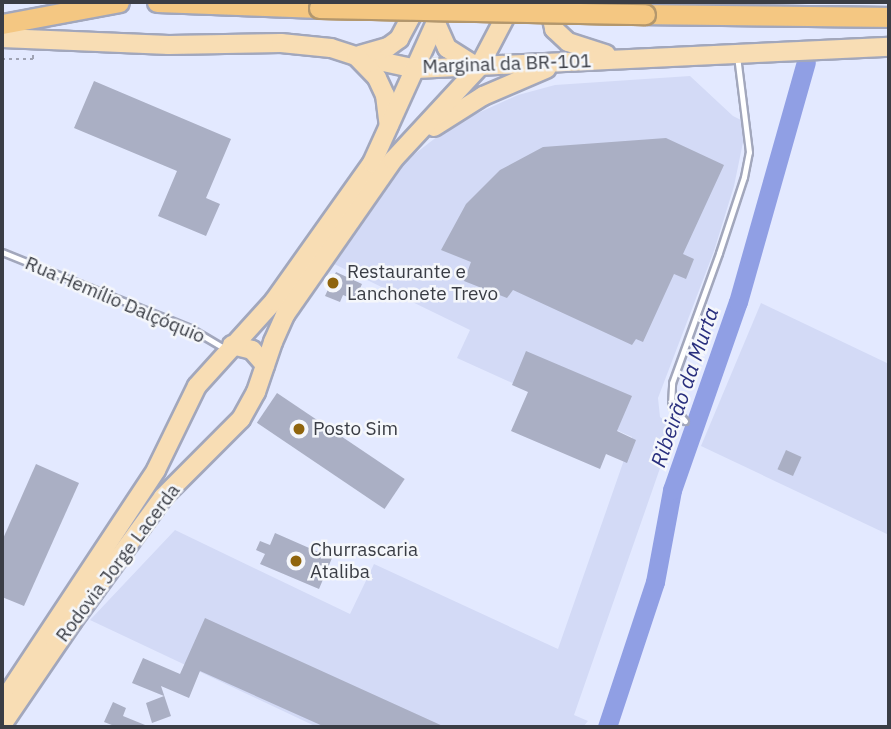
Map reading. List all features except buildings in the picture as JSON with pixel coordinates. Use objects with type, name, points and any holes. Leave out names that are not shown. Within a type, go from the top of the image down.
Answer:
[{"type":"highway","points":[[2,24],[119,2]]},
{"type":"highway","points":[[157,2],[319,8],[889,16]]},
{"type":"main road","points":[[390,129],[385,95],[377,78],[356,56],[388,47],[399,39],[406,29],[414,2]]},
{"type":"main road","name":"Rodovia Jorge Lacerda","points":[[2,703],[156,470],[191,396],[229,347],[284,288],[372,163],[390,129],[445,2]]},
{"type":"main road","name":"Rodovia Jorge Lacerda","points":[[2,725],[153,510],[241,419],[256,392],[285,315],[403,148],[479,67],[513,2]]},
{"type":"main road","points":[[548,2],[554,30],[568,42],[585,50],[627,59]]},
{"type":"main road","points":[[435,21],[447,48],[479,67]]},
{"type":"main road","name":"Marginal da BR-101","points":[[2,38],[169,45],[281,43],[331,48],[416,69],[889,47]]},
{"type":"main road","points":[[403,148],[483,96],[559,63]]},
{"type":"main road","points":[[229,347],[252,350],[265,365]]},
{"type":"main road","points":[[172,434],[175,445],[182,452],[204,456]]},
{"type":"lane","points":[[685,421],[671,405],[672,383],[724,240],[749,152],[737,56]]},
{"type":"lane","name":"Rua Hemílio Dalçóquio","points":[[2,252],[190,328],[229,347]]},
{"type":"path","points":[[2,59],[33,59],[33,54],[22,53]]},
{"type":"shaded area","points":[[690,76],[733,116],[747,123],[734,186],[714,251],[658,398],[660,417],[674,428],[574,715],[588,721],[583,727],[317,727],[90,620],[175,530],[350,614],[374,564],[558,649],[632,437],[457,358],[470,330],[328,261],[403,163],[447,129],[476,114],[518,95],[555,85]]},
{"type":"shaded area","points":[[761,303],[889,364],[889,535],[701,446]]},
{"type":"waterway","name":"Ribeirão da Murta","points":[[607,727],[655,582],[672,490],[738,302],[806,62]]},
{"type":"place","name":"Restaurante e Lanchonete Trevo","points":[[333,283]]},
{"type":"place","name":"Posto Sim","points":[[299,429]]},
{"type":"place","name":"Churrascaria Ataliba","points":[[296,561]]}]
